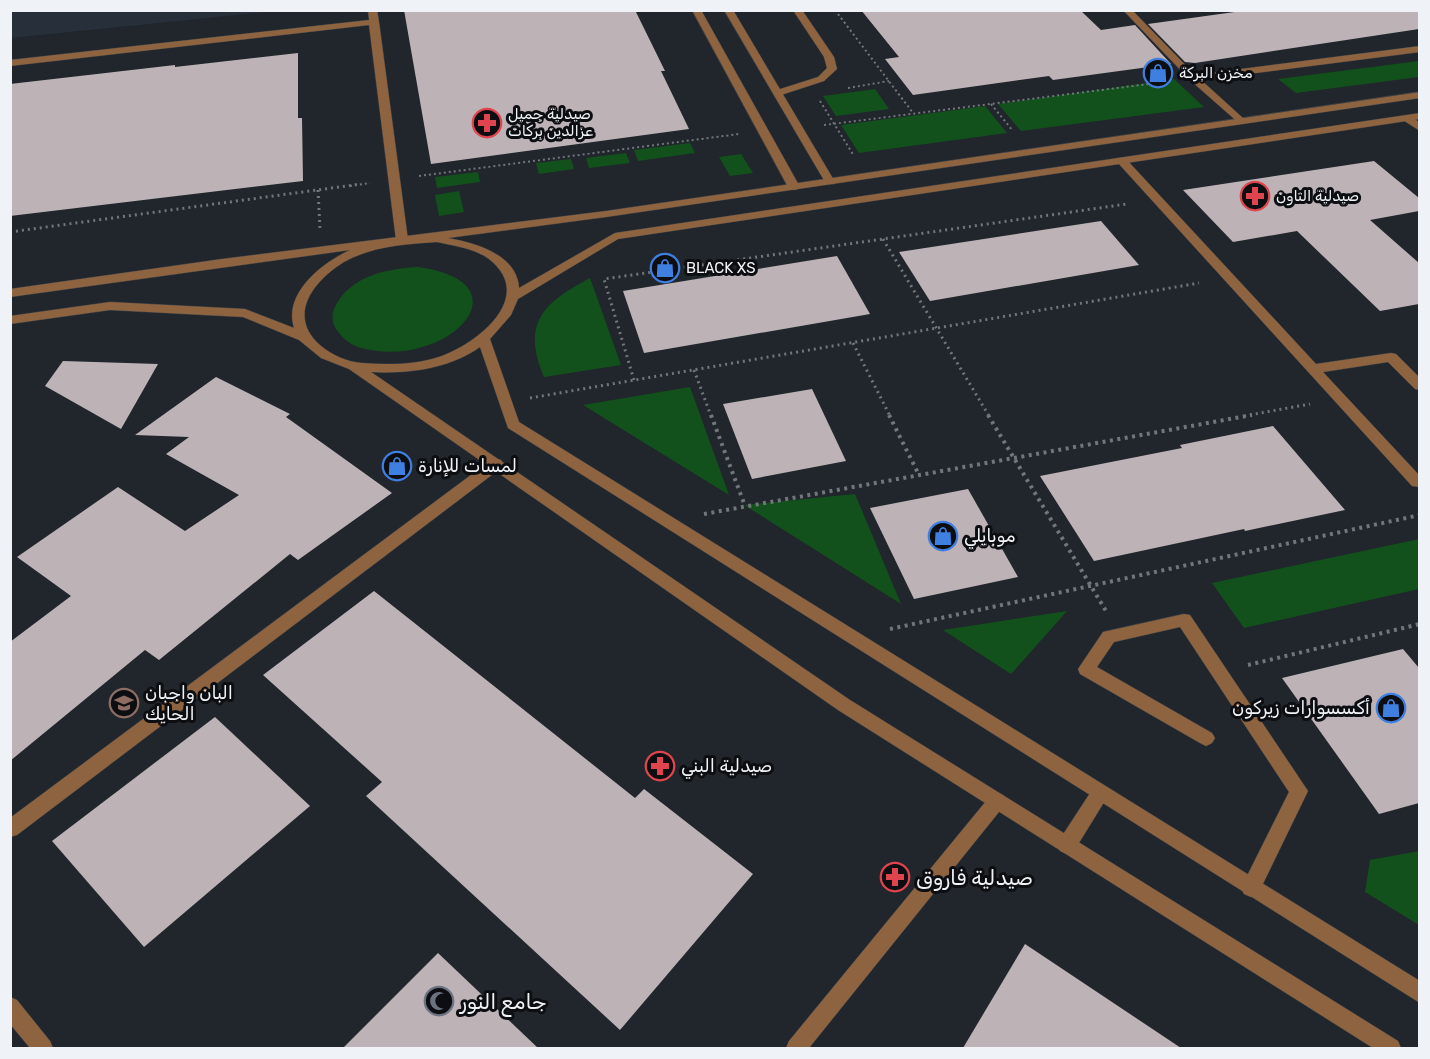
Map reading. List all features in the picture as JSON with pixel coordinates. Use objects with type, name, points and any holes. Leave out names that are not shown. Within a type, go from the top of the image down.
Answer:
[{"type":"street","points":[[372,10],[402,240]]},
{"type":"street","points":[[696,10],[794,187]]},
{"type":"street","points":[[728,10],[830,182]]},
{"type":"street","points":[[778,93],[821,80],[832,69],[829,57],[797,10]]},
{"type":"street","points":[[1127,10],[1193,78],[1240,121]]},
{"type":"street","points":[[10,63],[374,22]]},
{"type":"street","points":[[1193,78],[1419,49]]},
{"type":"street","points":[[10,293],[606,214],[1419,95]]},
{"type":"street","points":[[514,296],[615,237],[1419,116]]},
{"type":"street","points":[[1407,118],[1419,128]]},
{"type":"street","points":[[1122,161],[1419,482]]},
{"type":"street","points":[[304,337],[297,317],[302,296],[317,276],[340,259],[370,247],[402,240],[437,239],[468,245],[494,257],[509,275],[514,296],[505,319],[484,340],[456,356],[422,366],[387,370],[353,366]]},
{"type":"street","points":[[10,320],[110,306],[245,313],[304,337],[323,354],[353,366],[844,705],[1390,1048]]},
{"type":"street","points":[[484,340],[513,425],[1419,993]]},
{"type":"street","points":[[1313,369],[1391,357],[1419,386]]},
{"type":"street","points":[[10,829],[495,464]]},
{"type":"street","points":[[1206,738],[1086,669],[1109,637],[1184,620],[1299,790],[1251,888]]},
{"type":"street","points":[[1067,845],[1100,793]]},
{"type":"street","points":[[796,1048],[997,801]]},
{"type":"street","points":[[10,1007],[43,1048]]},
{"type":"path","points":[[835,10],[913,113]]},
{"type":"path","points":[[798,128],[1193,78]]},
{"type":"path","points":[[847,88],[889,81]]},
{"type":"path","points":[[815,93],[857,162]]},
{"type":"path","points":[[991,104],[1013,131]]},
{"type":"path","points":[[10,232],[763,131]]},
{"type":"path","points":[[318,190],[321,251]]},
{"type":"path","points":[[634,380],[604,279],[1158,199]]},
{"type":"path","points":[[883,238],[1121,635]]},
{"type":"path","points":[[505,402],[1230,278]]},
{"type":"path","points":[[853,343],[919,475]]},
{"type":"path","points":[[694,370],[745,506]]},
{"type":"path","points":[[665,521],[1340,398]]},
{"type":"path","points":[[852,637],[1419,514]]},
{"type":"path","points":[[1219,672],[1419,624]]},
{"type":"shaded area","points":[[11,10],[275,10],[275,11],[11,38]]},
{"type":"green space","points":[[1419,61],[1419,77],[1296,93],[1278,79]]},
{"type":"green space","points":[[1174,79],[1204,107],[1021,131],[998,104]]},
{"type":"green space","points":[[875,89],[889,109],[836,116],[823,96]]},
{"type":"green space","points":[[985,106],[1007,133],[859,153],[841,125]]},
{"type":"green space","points":[[690,143],[695,153],[638,161],[634,150]]},
{"type":"green space","points":[[626,153],[630,163],[589,168],[586,158]]},
{"type":"green space","points":[[741,154],[753,173],[730,176],[719,157]]},
{"type":"green space","points":[[571,159],[574,169],[539,174],[536,163]]},
{"type":"green space","points":[[478,172],[480,182],[437,188],[435,177]]},
{"type":"green space","points":[[459,191],[464,212],[439,216],[435,195]]},
{"type":"green space","points":[[417,267],[451,276],[469,289],[472,305],[464,322],[447,336],[422,347],[393,352],[361,348],[350,343],[336,329],[332,318],[335,307],[342,296],[359,281],[381,272]]},
{"type":"green space","points":[[590,278],[621,365],[544,377],[537,358],[535,342],[536,329],[541,317],[560,296]]},
{"type":"green space","points":[[690,387],[729,495],[583,405]]},
{"type":"green space","points":[[855,494],[901,604],[744,505]]},
{"type":"green space","points":[[1419,539],[1419,589],[1244,628],[1212,583]]},
{"type":"green space","points":[[1067,611],[1011,674],[943,630]]},
{"type":"green space","points":[[1420,851],[1419,925],[1365,892],[1370,860]]},
{"type":"building","points":[[404,10],[635,10],[665,71],[661,71],[689,129],[431,164]]},
{"type":"building","points":[[861,10],[1080,10],[1101,30],[1135,25],[1171,64],[1053,80],[1049,76],[913,95],[885,59],[899,57]]},
{"type":"building","points":[[1249,10],[1418,10],[1419,29],[1195,63],[1185,62],[1148,24]]},
{"type":"building","points":[[298,53],[298,118],[302,118],[303,181],[10,216],[10,84]]},
{"type":"building","points":[[1374,161],[1419,198],[1419,211],[1370,220],[1419,263],[1419,304],[1380,311],[1297,231],[1233,242],[1183,190]]},
{"type":"building","points":[[1101,221],[1139,265],[930,301],[899,252]]},
{"type":"building","points":[[837,256],[870,314],[644,353],[623,291]]},
{"type":"building","points":[[63,361],[158,364],[121,429],[45,386]]},
{"type":"building","points":[[216,377],[290,414],[286,417],[392,493],[298,560],[290,554],[159,660],[145,650],[10,761],[10,642],[71,596],[17,557],[118,487],[185,531],[239,495],[166,454],[189,437],[135,435]]},
{"type":"building","points":[[812,389],[846,461],[752,479],[723,404]]},
{"type":"building","points":[[1273,426],[1345,510],[1094,561],[1040,476],[1182,448],[1180,445]]},
{"type":"building","points":[[968,489],[1018,577],[914,599],[870,508]]},
{"type":"building","points":[[374,591],[635,798],[644,789],[753,874],[620,1030],[366,796],[382,782],[263,675]]},
{"type":"building","points":[[1403,649],[1419,668],[1419,803],[1379,814],[1282,678]]},
{"type":"building","points":[[215,717],[310,806],[144,947],[52,841]]},
{"type":"building","points":[[1025,944],[1181,1048],[963,1048]]},
{"type":"building","name":"جامع النور","points":[[438,953],[538,1048],[343,1048]]},
{"type":"place","name":"مخزن البركة","points":[[1158,73]]},
{"type":"place","name":"صيدلية جميل عزالدين بركات","points":[[487,123]]},
{"type":"place","name":"صيدلية التاون","points":[[1255,196]]},
{"type":"place","name":"BLACK XS","points":[[665,268]]},
{"type":"place","name":"لمسات للإنارة","points":[[397,466]]},
{"type":"place","name":"موبايلي","points":[[943,536]]},
{"type":"place","name":"البان واجبان الحايك","points":[[124,703]]},
{"type":"place","name":"أكسسوارات زيركون","points":[[1391,708]]},
{"type":"place","name":"صيدلية البني","points":[[660,766]]},
{"type":"place","name":"صيدلية فاروق","points":[[895,877]]},
{"type":"place","name":"جامع النور","points":[[439,1001]]}]
